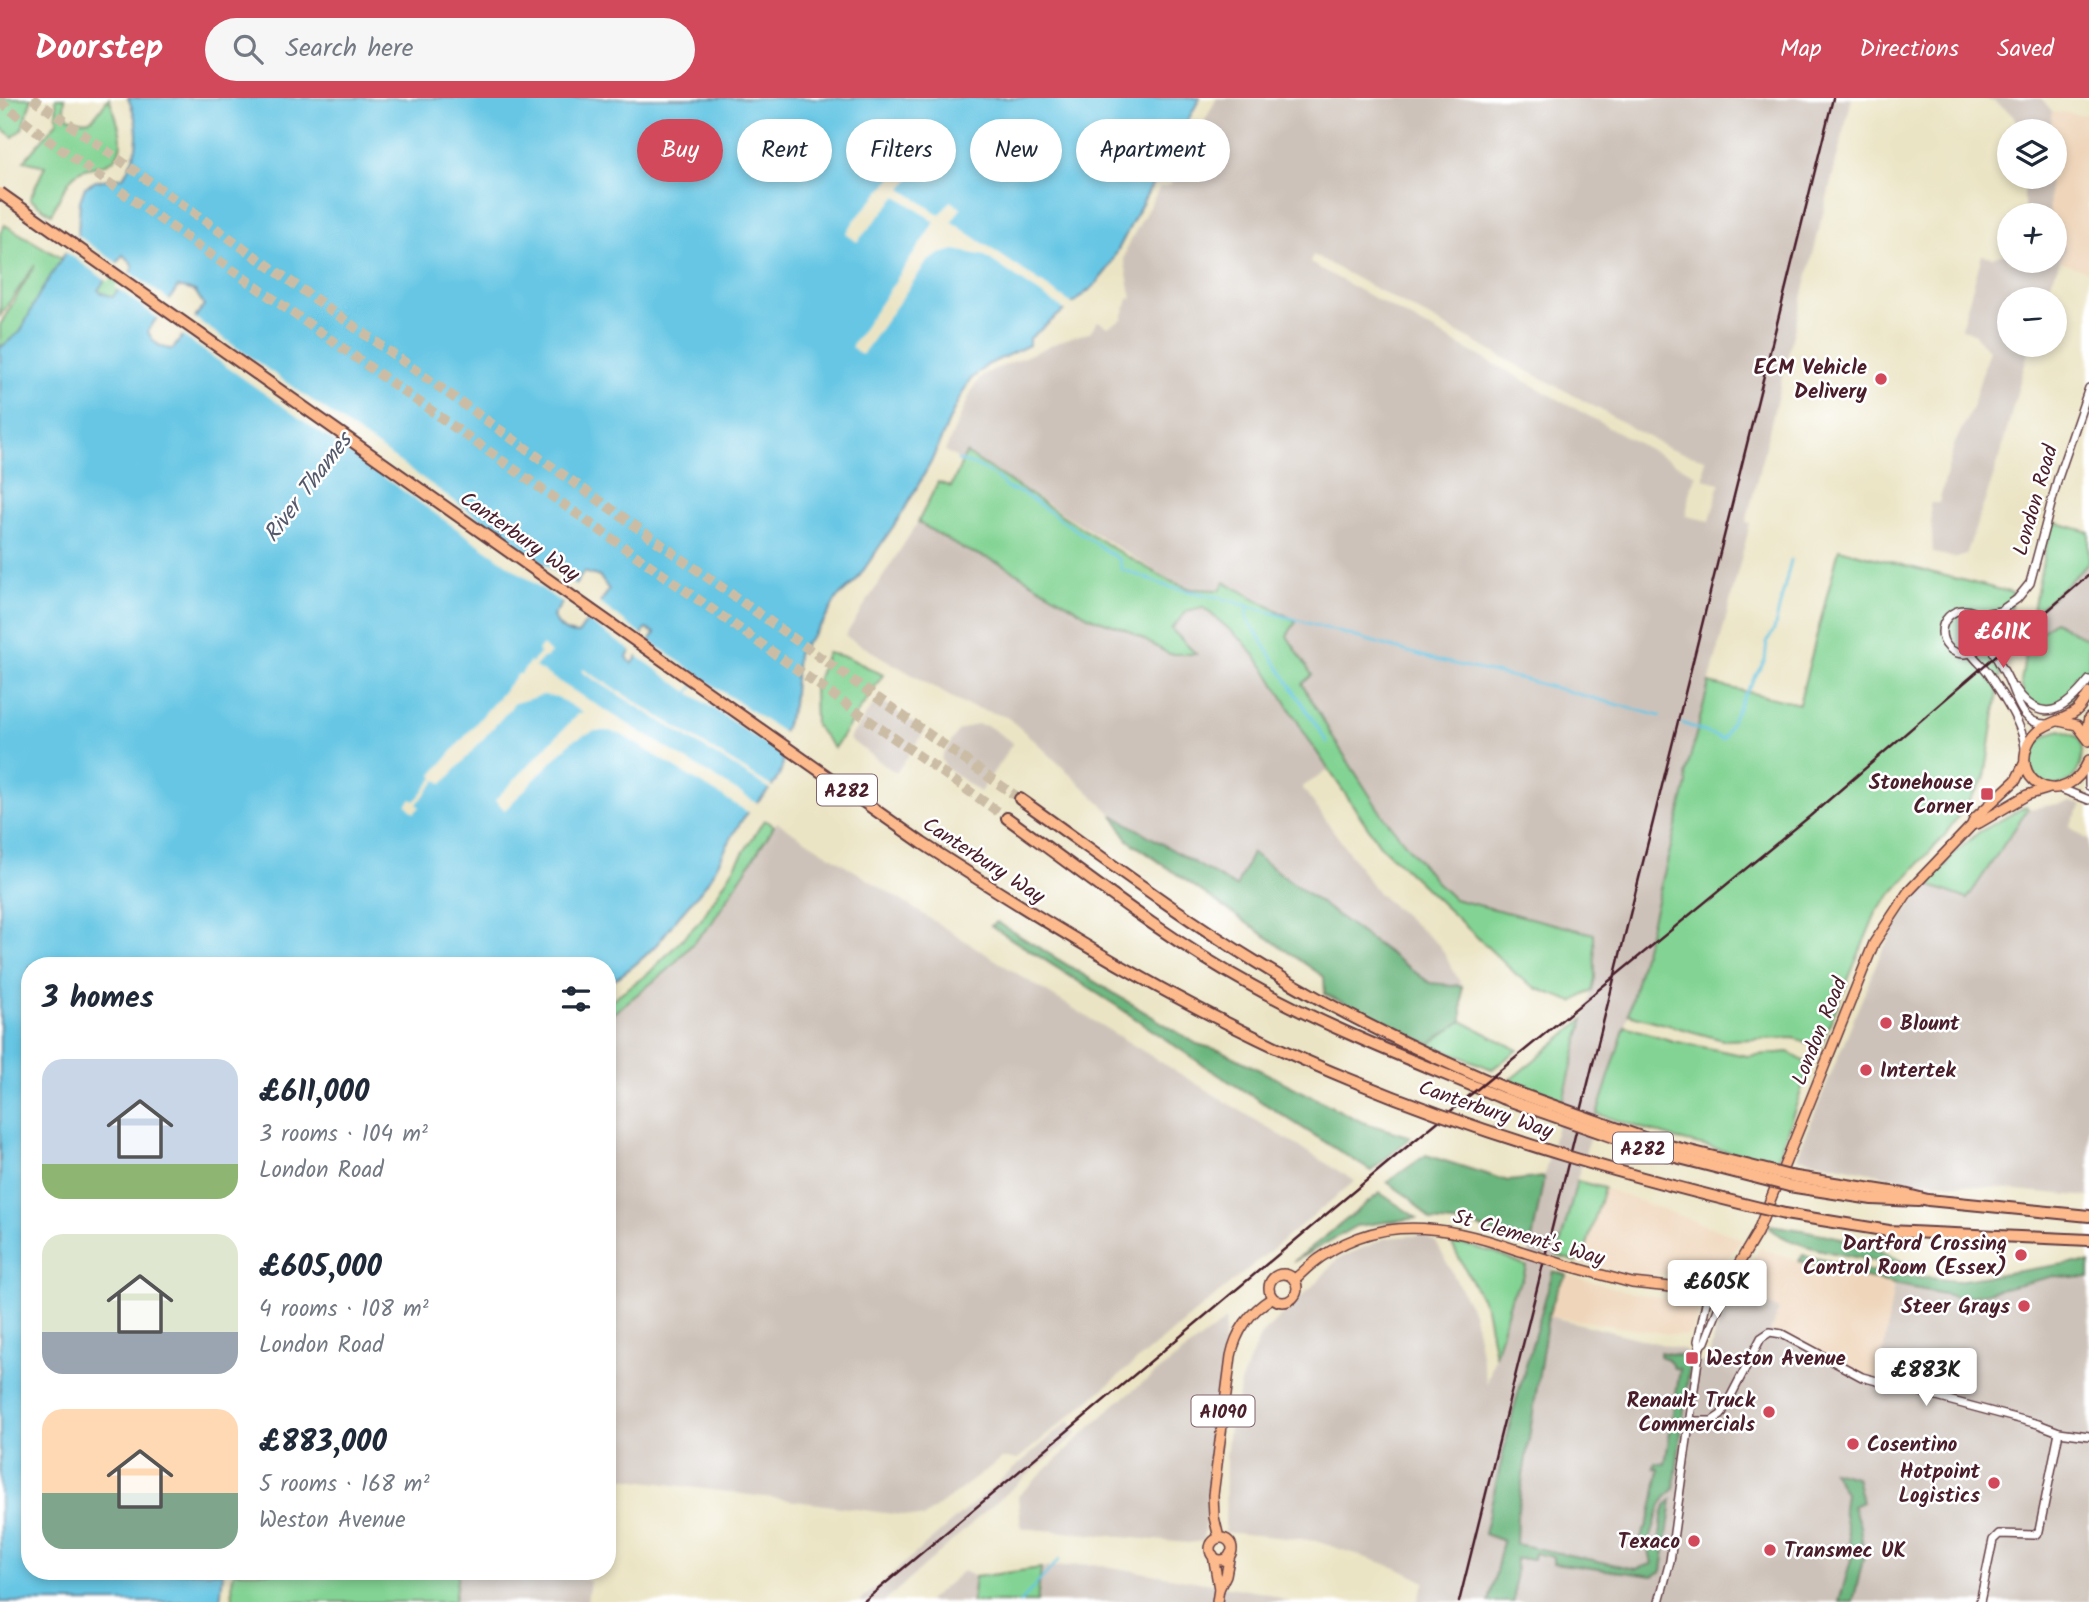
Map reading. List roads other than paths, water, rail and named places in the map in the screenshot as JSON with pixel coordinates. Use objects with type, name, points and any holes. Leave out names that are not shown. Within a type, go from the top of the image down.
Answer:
[{"type":"highway","name":"Canterbury Way","points":[[0,193],[922,843],[1037,918],[1119,966],[1282,1050],[1405,1102],[1530,1146],[1784,1214],[1889,1231],[2089,1240]]},
{"type":"highway","name":"Canterbury Way","points":[[1020,799],[1257,963],[1353,1018],[1468,1078]]},
{"type":"highway","name":"Canterbury Way","points":[[1007,818],[1183,944],[1248,984],[1314,1017],[1468,1078],[1621,1132],[1789,1181],[1904,1194],[1928,1200],[2089,1216]]},
{"type":"main road","name":"London Road","points":[[1724,1294],[1757,1233],[1874,943],[1908,892],[1972,825],[1974,819],[2019,776],[2034,735],[2052,722],[2078,710],[2089,693]]},
{"type":"main road","points":[[2089,718],[2089,740]]},
{"type":"main road","points":[[2052,722],[2071,722],[2083,730],[2089,740]]},
{"type":"main road","points":[[2025,758],[2032,778],[2047,789]]},
{"type":"main road","points":[[2059,788],[2075,781],[2089,760]]},
{"type":"main road","name":"London Road","points":[[1972,825],[2026,794],[2059,788]]},
{"type":"main road","name":"St Clement's Way","points":[[1294,1280],[1318,1257],[1364,1235],[1392,1229],[1441,1230],[1476,1237],[1632,1283],[1724,1294]]},
{"type":"main road","name":"London Road","points":[[1711,1294],[1725,1276],[1734,1272]]},
{"type":"main road","name":"St Clement's Way","points":[[1287,1275],[1294,1280],[1297,1291],[1291,1300],[1283,1303],[1272,1298],[1269,1289],[1275,1276],[1287,1275]]},
{"type":"main road","name":"A1090","points":[[1219,1538],[1213,1495],[1231,1356],[1238,1336],[1251,1315],[1272,1298]]},
{"type":"main road","points":[[1217,1602],[1230,1555],[1230,1543],[1219,1538],[1212,1545],[1219,1589]]},
{"type":"main road","points":[[1213,1555],[1222,1559],[1230,1555]]},
{"type":"street","name":"London Road","points":[[1986,630],[2000,611],[2017,599],[2030,583],[2050,502],[2089,388]]},
{"type":"street","points":[[1986,630],[1980,647],[1971,653],[1959,654],[1948,647],[1943,636],[1947,619],[1957,612],[1966,611],[1977,615],[2000,611]]},
{"type":"street","points":[[1977,615],[1986,630],[1990,647],[2027,702],[2046,710],[2068,704],[2089,680]]},
{"type":"street","points":[[1971,653],[1990,675],[2020,729],[2025,758]]},
{"type":"street","points":[[2007,676],[2025,715],[2037,723],[2052,722]]},
{"type":"street","points":[[2089,760],[2089,786]]},
{"type":"street","points":[[2059,788],[2089,800]]},
{"type":"street","name":"London Road","points":[[1659,1602],[1671,1561],[1700,1346],[1698,1340],[1706,1303],[1711,1294]]},
{"type":"street","name":"London Road","points":[[1700,1346],[1705,1342],[1724,1294]]},
{"type":"street","points":[[1690,1421],[1712,1421],[1721,1415],[1761,1338],[1770,1332],[1782,1334],[1862,1377],[2038,1424],[2059,1433],[2089,1436]]},
{"type":"street","points":[[1980,1602],[1993,1540],[1999,1534],[2035,1535],[2039,1531],[2059,1433]]},
{"type":"water","name":"River Thames","points":[[128,98],[1200,98],[1188,119],[1076,119],[1076,182],[1154,182],[1108,269],[1094,286],[1029,339],[1029,345],[987,365],[969,381],[931,462],[903,512],[856,581],[837,598],[824,621],[797,654],[793,705],[777,749],[783,754],[783,764],[775,782],[742,820],[702,889],[657,944],[627,971],[616,978],[616,957],[21,957],[21,1580],[222,1580],[220,1602],[0,1602],[0,348],[21,331],[38,296],[78,233],[80,201],[85,187],[96,181],[123,177],[129,168],[136,148],[137,129]],"holes":[[[123,255],[133,268],[113,297],[98,290]],[[178,287],[195,291],[204,305],[173,349],[158,344],[148,331]],[[584,572],[600,577],[609,590],[578,634],[563,629],[553,616]],[[646,629],[655,633],[632,664],[627,657]]]},
{"type":"waterway","points":[[958,460],[980,467],[1000,480],[1006,488],[1022,493],[1120,560],[1121,569],[1169,587],[1217,597],[1440,661],[1522,679],[1660,716]]},
{"type":"waterway","points":[[1682,723],[1723,739],[1765,660],[1767,641],[1774,630],[1791,560]]},
{"type":"waterway","points":[[1248,608],[1247,618],[1327,742]]},
{"type":"waterway","points":[[1020,1602],[1059,1560]]},
{"type":"tunnel","points":[[32,98],[1020,799]]},
{"type":"tunnel","points":[[0,101],[47,139],[1007,818]]},
{"type":"railway","points":[[1459,1602],[1833,98]]},
{"type":"railway","points":[[863,1602],[1397,1155],[1809,817],[2089,575]]},
{"type":"place","name":"ECM Vehicle Delivery","points":[[1881,379]]},
{"type":"place","name":"Stonehouse Corner","points":[[1987,794]]},
{"type":"place","name":"Blount","points":[[1886,1023]]},
{"type":"place","name":"Intertek","points":[[1866,1070]]},
{"type":"place","name":"Dartford Crossing Control Room (Essex)","points":[[2021,1255]]},
{"type":"place","name":"Steer Grays","points":[[2024,1306]]},
{"type":"place","name":"Weston Avenue","points":[[1692,1358]]},
{"type":"place","name":"Renault Truck Commercials","points":[[1769,1412]]},
{"type":"place","name":"Cosentino","points":[[1853,1444]]},
{"type":"place","name":"Hotpoint Logistics","points":[[1994,1483]]},
{"type":"place","name":"Texaco","points":[[1694,1541]]},
{"type":"place","name":"Transmec UK","points":[[1770,1550]]}]
